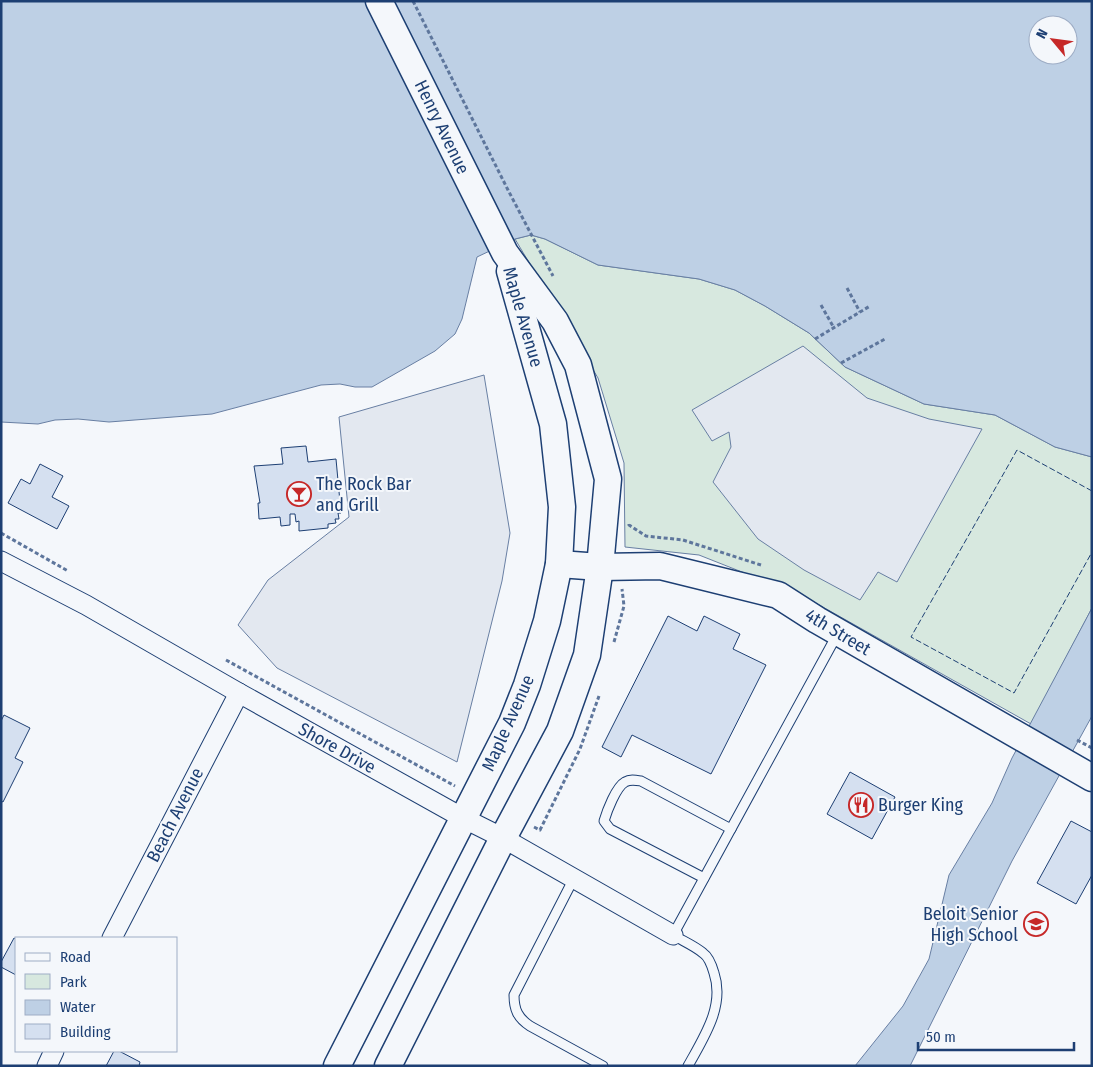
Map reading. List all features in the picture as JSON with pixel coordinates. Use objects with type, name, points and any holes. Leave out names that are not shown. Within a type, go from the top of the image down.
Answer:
[{"type":"street","name":"Henry Avenue","points":[[379,1],[505,253]]},
{"type":"street","name":"Maple Avenue","points":[[337,1066],[512,724],[527,685],[547,621],[559,564],[562,507],[553,424],[505,253]]},
{"type":"street","name":"Maple Avenue","points":[[388,1066],[509,827],[560,731],[587,655],[610,567],[608,479],[578,365],[554,321],[505,253]]},
{"type":"street","name":"Shore Drive","points":[[1,560],[86,604],[239,693],[509,827],[574,878],[673,936]]},
{"type":"street","name":"4th Street","points":[[559,564],[610,567],[660,566],[778,595],[838,632],[1082,773]]},
{"type":"street","name":"Beach Avenue","points":[[113,937],[239,693]]},
{"type":"street","points":[[46,1066],[53,1052]]},
{"type":"lane","points":[[688,1066],[717,1005],[718,985],[712,964],[704,953],[673,936],[838,632]]},
{"type":"lane","points":[[704,878],[610,829],[604,821],[608,808],[623,783],[632,780],[641,781],[731,829]]},
{"type":"lane","points":[[574,878],[514,995],[514,1007],[520,1019],[530,1026],[603,1066]]},
{"type":"path","points":[[413,1],[541,255]]},
{"type":"path","points":[[847,288],[860,312]]},
{"type":"path","points":[[821,305],[834,328]]},
{"type":"path","points":[[816,339],[870,306]]},
{"type":"path","points":[[841,363],[885,338]]},
{"type":"path","points":[[1,533],[69,572]]},
{"type":"path","points":[[610,567],[624,606],[614,644]]},
{"type":"path","points":[[222,658],[429,773],[469,807]]},
{"type":"path","points":[[509,827],[540,830],[580,749],[601,690]]},
{"type":"path","points":[[1087,745],[1092,748]]},
{"type":"green space","points":[[531,235],[545,239],[598,265],[699,279],[735,290],[809,333],[845,367],[924,404],[995,415],[1055,447],[1092,457],[1092,608],[1031,724],[805,597],[699,555],[625,547],[624,463],[598,378],[515,239]]},
{"type":"shaded area","points":[[803,346],[867,398],[929,419],[982,429],[897,582],[878,572],[860,600],[804,570],[758,539],[713,482],[731,447],[729,432],[712,441],[692,410]]},
{"type":"shaded area","points":[[484,375],[510,533],[502,581],[457,762],[277,668],[238,625],[268,580],[349,517],[339,417]]},
{"type":"water","points":[[1,1],[1092,1],[1092,457],[1055,447],[995,415],[924,404],[845,367],[809,333],[735,290],[699,279],[598,265],[545,239],[531,235],[515,239],[477,257],[462,319],[455,334],[435,351],[372,387],[355,387],[340,384],[321,385],[212,414],[109,422],[78,419],[55,420],[38,424],[1,422]]},
{"type":"water","points":[[1092,608],[1092,716],[1012,861],[910,1066],[855,1066],[903,1006],[929,959],[949,875],[992,803],[1012,758]]},
{"type":"building","name":"The Rock Bar and Grill","points":[[306,446],[308,462],[336,459],[341,513],[338,513],[339,519],[335,519],[336,523],[328,524],[328,528],[299,531],[299,521],[296,522],[295,514],[290,514],[290,525],[281,526],[280,517],[259,519],[258,503],[260,503],[254,466],[283,464],[281,448]]},
{"type":"building","points":[[40,464],[63,476],[52,497],[69,506],[57,529],[8,503],[21,479],[30,484]]},
{"type":"building","points":[[668,616],[697,631],[704,616],[740,634],[733,649],[766,665],[711,774],[632,735],[621,757],[602,747]]},
{"type":"building","points":[[4,715],[30,728],[15,758],[23,762],[3,802],[1,801],[1,721]]},
{"type":"building","name":"Burger King","points":[[850,772],[895,797],[872,839],[827,814]]},
{"type":"building","points":[[1071,821],[1092,832],[1092,875],[1076,904],[1037,883]]},
{"type":"building","points":[[15,938],[15,974],[1,967],[1,962]]},
{"type":"building","points":[[113,1052],[121,1052],[140,1062],[139,1066],[106,1066]]},
{"type":"fence","points":[[1092,491],[1017,450],[911,637],[1014,693],[1092,552]]},
{"type":"place","name":"The Rock Bar and Grill","points":[[299,494]]},
{"type":"place","name":"Burger King","points":[[861,805]]},
{"type":"place","name":"Beloit Senior High School","points":[[1036,924]]}]
